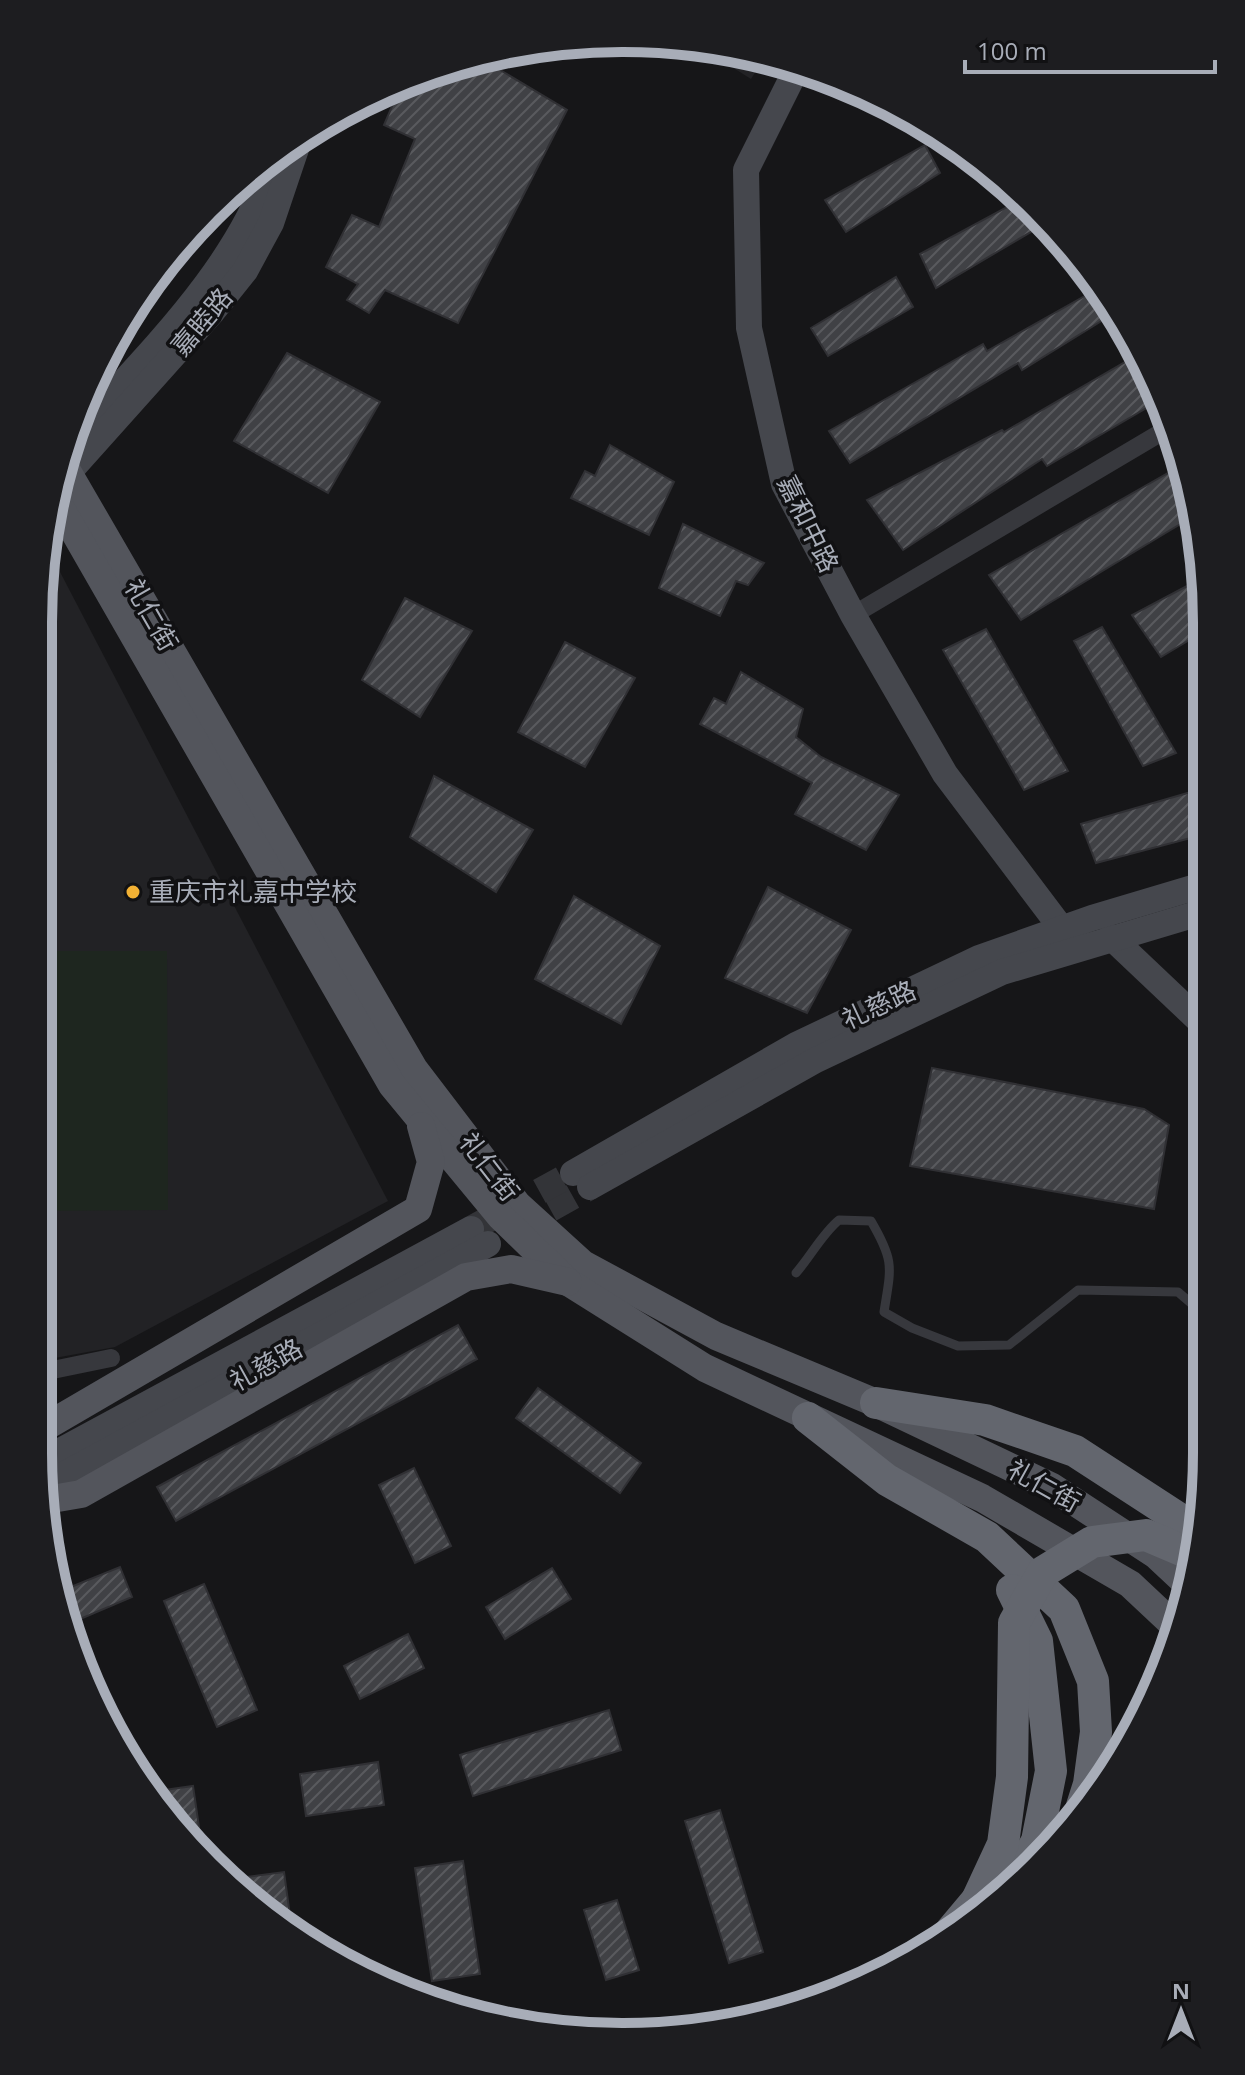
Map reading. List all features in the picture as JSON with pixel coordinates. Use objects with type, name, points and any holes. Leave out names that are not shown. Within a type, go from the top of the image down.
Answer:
[{"type":"highway","points":[[876,1403],[985,1420],[1075,1451],[1188,1525]]},
{"type":"highway","points":[[808,1418],[887,1480],[987,1537],[1064,1609],[1093,1681],[1096,1732],[1090,1779]]},
{"type":"highway","points":[[978,1899],[1003,1844],[1012,1777],[1014,1623],[1043,1572],[1092,1542],[1146,1535],[1184,1551]]},
{"type":"highway","points":[[987,1537],[1037,1641],[1051,1771],[1037,1841],[1033,1849]]},
{"type":"main road","name":"嘉和中路","points":[[792,78],[746,170],[749,328],[784,484],[853,615],[945,774],[1062,929]]},
{"type":"main road","name":"嘉睦路","points":[[75,461],[213,311],[245,271],[271,223],[293,157]]},
{"type":"main road","name":"嘉睦路","points":[[90,418],[197,297],[228,255],[252,215],[266,177]]},
{"type":"main road","name":"礼仁街","points":[[69,482],[414,1069],[517,1204],[583,1264],[716,1336],[876,1403],[1052,1487],[1156,1555],[1179,1577]]},
{"type":"main road","name":"礼仁街","points":[[63,512],[392,1085],[501,1217],[568,1282],[705,1368],[982,1498],[1130,1584],[1168,1620]]},
{"type":"main road","name":"礼慈路","points":[[1193,888],[979,958],[796,1045],[582,1180],[816,1060],[1002,972],[1193,915]]},
{"type":"main road","points":[[1111,937],[1193,1015]]},
{"type":"main road","points":[[52,1424],[418,1209],[431,1162],[419,1117]]},
{"type":"main road","name":"礼慈路","points":[[52,1456],[480,1236],[53,1480]]},
{"type":"main road","points":[[54,1499],[81,1494],[466,1277],[511,1269],[568,1282]]},
{"type":"street","points":[[853,615],[1161,433]]},
{"type":"street","points":[[52,1370],[111,1358]]},
{"type":"lane","points":[[796,1273],[821,1243],[828,1229],[839,1220],[871,1221],[884,1242],[891,1266],[884,1312],[912,1328],[958,1346],[1009,1345],[1078,1290],[1178,1292],[1193,1305]]},
{"type":"shaded area","points":[[723,61],[758,68],[751,79]]},
{"type":"shaded area","name":"重庆市礼嘉中学校","points":[[55,563],[388,1201],[115,1347],[52,1358],[52,622]]},
{"type":"shaded area","points":[[52,951],[167,951],[168,1210],[52,1211]]},
{"type":"building","points":[[494,67],[567,110],[458,323],[385,290],[369,313],[347,300],[358,284],[326,267],[352,215],[379,227],[415,139],[384,125],[395,99],[439,82]]},
{"type":"building","points":[[925,145],[940,173],[846,232],[825,200]]},
{"type":"building","points":[[1011,205],[1035,229],[936,288],[920,254]]},
{"type":"building","points":[[896,277],[913,307],[828,356],[811,328]]},
{"type":"building","points":[[1088,294],[1105,319],[1022,370],[1018,363],[850,463],[829,431],[983,344],[987,351]]},
{"type":"building","points":[[287,353],[380,402],[328,493],[234,441]]},
{"type":"building","points":[[1129,360],[1151,406],[1047,466],[1042,459],[903,550],[867,500],[1002,430],[1004,432]]},
{"type":"building","points":[[610,445],[674,482],[649,535],[571,498],[585,471],[595,476]]},
{"type":"building","points":[[1173,470],[1184,522],[1021,620],[989,575]]},
{"type":"building","points":[[683,524],[764,563],[748,585],[736,581],[720,616],[659,588]]},
{"type":"building","points":[[1192,583],[1193,638],[1161,657],[1132,615]]},
{"type":"building","points":[[405,598],[472,631],[420,717],[362,680]]},
{"type":"building","points":[[1102,627],[1176,753],[1143,766],[1074,641]]},
{"type":"building","points":[[986,629],[1068,771],[1024,790],[943,650]]},
{"type":"building","points":[[565,642],[635,678],[585,767],[518,732]]},
{"type":"building","points":[[741,672],[803,709],[796,737],[821,757],[899,795],[866,850],[795,814],[812,783],[700,724],[714,698],[726,704]]},
{"type":"building","points":[[434,776],[533,830],[496,892],[410,837]]},
{"type":"building","points":[[1191,792],[1193,796],[1193,837],[1096,863],[1081,824]]},
{"type":"building","points":[[768,887],[851,930],[807,1013],[725,978]]},
{"type":"building","points":[[574,896],[660,946],[621,1024],[535,979]]},
{"type":"building","points":[[932,1068],[1144,1109],[1169,1125],[1154,1209],[910,1166]]},
{"type":"building","points":[[458,1325],[477,1359],[176,1521],[157,1487]]},
{"type":"building","points":[[538,1388],[641,1463],[620,1493],[516,1418]]},
{"type":"building","points":[[414,1468],[451,1546],[415,1563],[379,1485]]},
{"type":"building","points":[[120,1567],[132,1597],[77,1620],[68,1588]]},
{"type":"building","points":[[552,1568],[571,1599],[505,1639],[486,1607]]},
{"type":"building","points":[[204,1584],[257,1710],[217,1727],[164,1601]]},
{"type":"building","points":[[408,1634],[424,1668],[360,1699],[344,1666]]},
{"type":"building","points":[[609,1710],[621,1750],[473,1796],[460,1755]]},
{"type":"building","points":[[378,1762],[384,1805],[306,1816],[300,1774]]},
{"type":"building","points":[[193,1786],[199,1827],[193,1828],[163,1790]]},
{"type":"building","points":[[720,1810],[763,1952],[729,1963],[685,1821]]},
{"type":"building","points":[[463,1861],[480,1974],[432,1981],[415,1868]]},
{"type":"building","points":[[284,1872],[290,1916],[247,1882],[246,1877]]},
{"type":"building","points":[[617,1900],[639,1970],[606,1980],[584,1910]]},
{"type":"tunnel","points":[[471,1229],[573,1173]]},
{"type":"tunnel","points":[[516,1228],[590,1187]]},
{"type":"place","name":"重庆市礼嘉中学校","points":[[133,892]]}]
